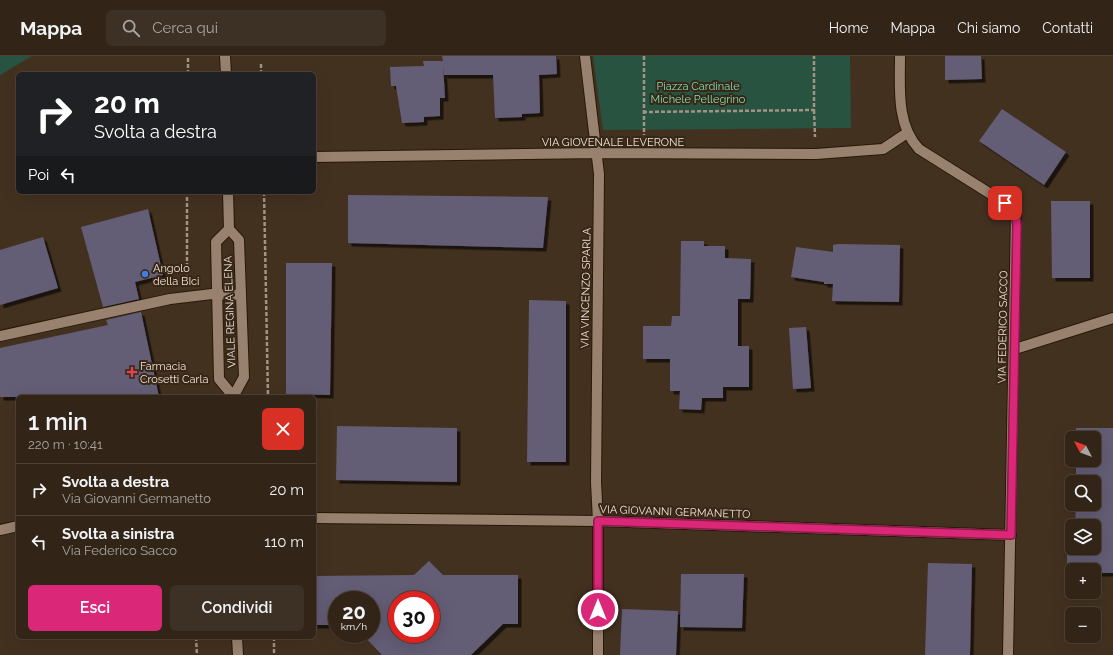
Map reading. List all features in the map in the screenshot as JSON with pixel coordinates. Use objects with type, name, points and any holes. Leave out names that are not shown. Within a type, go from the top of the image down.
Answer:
[{"type":"street","points":[[225,56],[226,72]]},
{"type":"street","name":"VIA VINCENZO SPARLA","points":[[585,56],[598,153],[596,482],[598,521],[598,655]]},
{"type":"street","name":"VIA FEDERICO SACCO","points":[[900,56],[902,116],[907,133],[919,149],[1005,203],[1016,215],[1015,349],[1008,655]]},
{"type":"street","name":"VIA GIOVENALE LEVERONE","points":[[316,157],[598,153],[816,154],[883,149],[907,133]]},
{"type":"street","points":[[228,194],[228,228]]},
{"type":"street","name":"VIALE REGINA ELENA","points":[[232,395],[218,379],[216,242],[228,228],[239,240],[244,377],[234,395]]},
{"type":"street","points":[[0,336],[186,297],[241,295]]},
{"type":"street","points":[[1015,349],[1113,318]]},
{"type":"street","name":"VIA GIOVANNI GERMANETTO","points":[[316,518],[598,521],[1011,535]]},
{"type":"street","points":[[0,530],[16,526]]},
{"type":"street","points":[[237,639],[238,655]]},
{"type":"path","points":[[188,56],[188,72]]},
{"type":"path","points":[[644,56],[644,154]]},
{"type":"path","points":[[814,56],[816,154]]},
{"type":"path","points":[[261,64],[261,72]]},
{"type":"path","points":[[643,112],[814,110]]},
{"type":"path","points":[[186,297],[188,194]]},
{"type":"path","points":[[264,194],[268,395]]},
{"type":"path","points":[[196,639],[197,655]]},
{"type":"path","points":[[274,639],[274,655]]},
{"type":"green space","points":[[0,56],[32,56],[0,75]]},
{"type":"green space","name":"Piazza Cardinale Michele Pellegrino","points":[[593,56],[850,56],[851,128],[603,130]]},
{"type":"building","points":[[442,56],[556,56],[557,74],[539,75],[540,113],[522,114],[522,117],[495,118],[493,75],[444,75],[443,64],[445,98],[440,98],[440,116],[424,117],[424,122],[402,123],[396,86],[391,86],[390,67],[424,66],[423,61],[443,61]]},
{"type":"building","points":[[945,56],[981,56],[982,79],[945,80]]},
{"type":"building","points":[[1002,109],[1066,152],[1044,185],[979,141]]},
{"type":"building","points":[[348,195],[548,197],[543,248],[348,243]]},
{"type":"building","points":[[1051,201],[1090,201],[1090,278],[1052,278]]},
{"type":"building","points":[[148,209],[163,275],[135,282],[139,299],[103,307],[81,227]]},
{"type":"building","points":[[43,237],[58,288],[0,305],[0,250]]},
{"type":"building","points":[[681,241],[704,241],[704,246],[725,246],[725,258],[751,259],[750,299],[738,299],[738,346],[749,346],[749,387],[723,387],[723,398],[702,398],[701,410],[679,409],[680,391],[670,391],[670,359],[643,359],[643,326],[671,326],[672,316],[680,316]]},
{"type":"building","points":[[833,245],[900,245],[899,302],[832,301],[833,284],[824,284],[824,282],[791,277],[796,247],[833,252]]},
{"type":"building","points":[[286,263],[332,263],[330,395],[286,394]]},
{"type":"building","points":[[529,300],[566,301],[566,462],[527,462]]},
{"type":"building","points":[[141,312],[159,395],[16,395],[16,397],[0,397],[0,348],[108,325],[106,320]]},
{"type":"building","points":[[806,327],[811,388],[793,389],[789,328]]},
{"type":"building","points":[[337,426],[457,428],[457,482],[336,480]]},
{"type":"building","points":[[1076,428],[1113,428],[1113,573],[1101,573],[1101,563],[1067,563],[1067,555],[1101,555],[1101,519],[1075,519],[1076,511],[1101,511],[1101,475],[1076,475],[1076,467],[1101,467],[1101,431],[1076,431]]},
{"type":"building","points":[[429,561],[443,575],[518,575],[518,624],[503,624],[471,655],[382,655],[371,643],[380,643],[380,591],[328,591],[328,625],[316,625],[316,576],[414,575]]},
{"type":"building","points":[[928,563],[972,564],[970,655],[925,655]]},
{"type":"building","points":[[681,574],[744,574],[742,628],[680,627]]},
{"type":"building","points":[[622,609],[678,611],[676,655],[620,655]]},
{"type":"place","name":"Angolo della BIci","points":[[145,274]]},
{"type":"place","name":"Farmacia Crosetti Carla","points":[[132,372]]},
{"type":"route","points":[[598,610],[598,521],[1011,535],[1017,225],[1016,215],[1005,203]]}]
